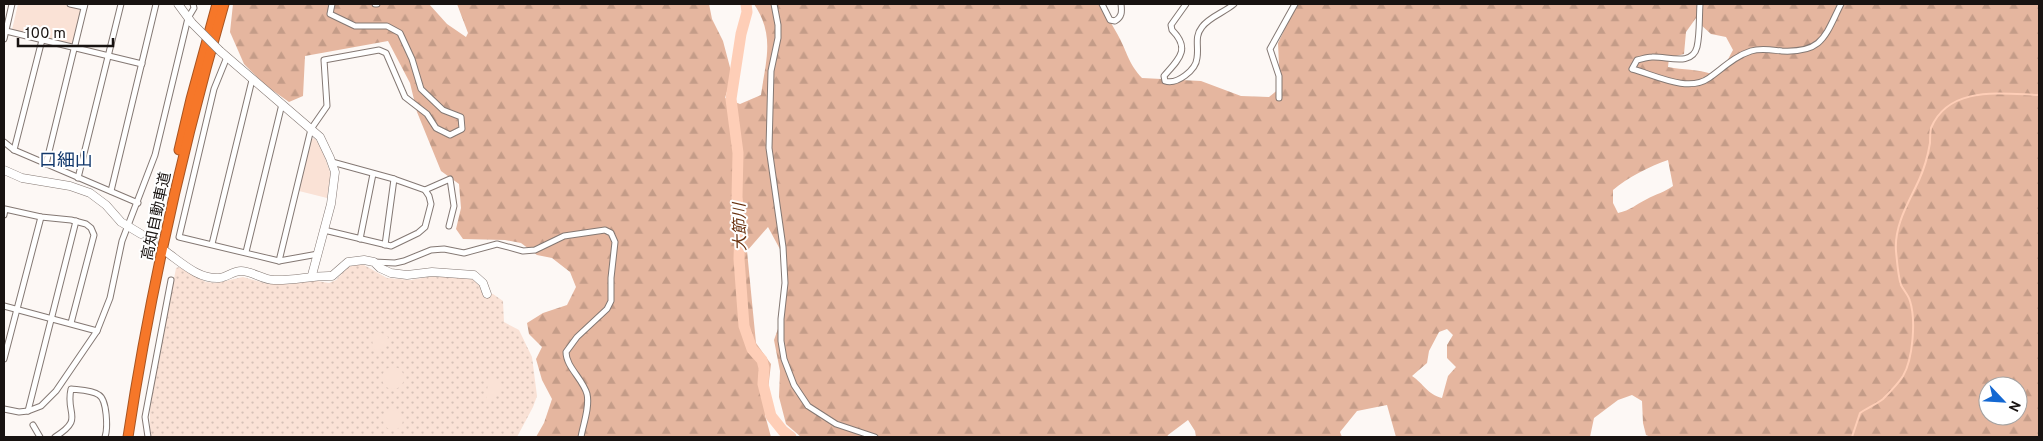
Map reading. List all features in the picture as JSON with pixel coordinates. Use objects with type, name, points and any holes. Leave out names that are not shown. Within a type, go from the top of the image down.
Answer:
[{"type":"highway","points":[[122,437],[136,356],[184,128],[217,4]]},
{"type":"highway","name":"高知自動車道","points":[[128,437],[134,395],[169,219],[198,97],[224,4]]},
{"type":"street","points":[[4,39],[12,4]]},
{"type":"street","points":[[46,164],[85,6],[70,4]]},
{"type":"street","points":[[78,178],[121,4]]},
{"type":"street","points":[[111,191],[156,4]]},
{"type":"street","points":[[178,4],[190,21],[220,51],[320,137],[335,172],[331,204],[312,275]]},
{"type":"street","points":[[4,409],[19,412],[41,406],[56,391],[97,331],[110,298],[122,241],[129,228],[155,154],[194,8],[193,4]]},
{"type":"street","points":[[279,261],[311,129],[327,106],[324,60],[379,50],[386,53],[405,97],[427,114],[436,128],[450,135],[462,129],[461,117],[443,110],[420,89],[412,59],[400,33],[387,26],[355,26],[330,14],[332,4]]},
{"type":"street","points":[[774,4],[778,25],[778,38],[771,71],[769,148],[783,247],[785,283],[781,319],[781,341],[784,359],[794,385],[808,406],[836,424],[875,437]]},
{"type":"street","points":[[1102,4],[1110,20],[1115,21],[1119,19],[1122,13],[1121,4]]},
{"type":"street","points":[[1186,4],[1171,25],[1172,30],[1180,38],[1182,53],[1164,76],[1165,81],[1170,82],[1183,76],[1192,68],[1197,59],[1196,40],[1201,27],[1234,4]]},
{"type":"street","points":[[1279,98],[1278,76],[1270,49],[1295,4]]},
{"type":"street","points":[[1700,4],[1697,46],[1694,54],[1689,58],[1681,59],[1651,56],[1636,60],[1632,69],[1680,83],[1700,83],[1743,54],[1766,50],[1797,52],[1819,43],[1824,39],[1841,4]]},
{"type":"street","points":[[6,31],[142,64]]},
{"type":"street","points":[[14,150],[42,40]]},
{"type":"street","points":[[227,57],[214,89],[179,237],[279,261],[318,254]]},
{"type":"street","points":[[212,244],[252,80]]},
{"type":"street","points":[[246,252],[282,104]]},
{"type":"street","points":[[4,142],[14,150],[138,203]]},
{"type":"street","points":[[324,230],[391,246],[418,233],[425,227],[431,204],[425,190],[394,179],[332,162]]},
{"type":"street","points":[[4,170],[22,178],[70,186],[90,193],[106,205],[114,216],[129,228],[141,234]]},
{"type":"street","points":[[360,239],[373,174]]},
{"type":"street","points":[[385,244],[394,179]]},
{"type":"street","points":[[425,190],[450,179],[454,206],[449,226]]},
{"type":"street","points":[[4,215],[5,209],[41,217],[76,221],[86,224],[91,228],[94,235],[71,324]]},
{"type":"street","points":[[4,359],[41,217]]},
{"type":"street","points":[[28,411],[76,221]]},
{"type":"street","points":[[165,252],[203,277],[227,277],[234,272],[242,271],[265,280],[276,280],[312,275],[332,276],[340,267],[353,260],[395,263],[430,250],[444,249],[464,253],[497,244],[522,251],[535,250],[564,236],[605,230],[610,232],[615,242],[611,278],[611,301],[606,309],[577,337],[566,352],[567,361],[579,377],[587,396],[581,437]]},
{"type":"street","points":[[374,262],[391,274],[407,275],[432,272],[474,275],[482,283],[487,294]]},
{"type":"street","points":[[148,437],[145,417],[171,280]]},
{"type":"street","points":[[4,306],[97,331]]},
{"type":"street","points":[[55,437],[71,425],[73,420],[68,399],[71,389],[100,395],[103,400],[108,428],[105,437]]},
{"type":"street","points":[[33,425],[40,437]]},
{"type":"shaded area","points":[[18,4],[62,4],[82,8],[74,44],[12,30]]},
{"type":"shaded area","points":[[314,138],[321,146],[331,175],[327,198],[299,191],[310,140]]},
{"type":"shaded area","points":[[364,265],[387,278],[411,280],[438,275],[473,279],[481,287],[483,294],[493,294],[503,301],[504,322],[519,330],[532,357],[537,396],[517,437],[150,437],[150,406],[176,268],[179,267],[206,282],[216,283],[243,277],[268,284],[306,279],[329,283],[336,280],[348,267]]},
{"type":"shaded area","points":[[380,332],[388,337],[386,347],[382,350],[373,349],[372,336]]},
{"type":"shaded area","points":[[393,367],[401,370],[404,378],[401,386],[393,389],[385,386],[382,378],[385,370]]},
{"type":"shaded area","points":[[489,375],[494,376],[500,383],[499,393],[491,402],[486,400]]},
{"type":"shaded area","points":[[393,410],[400,413],[403,420],[400,427],[393,430],[386,427],[383,420],[386,413]]},
{"type":"green space","points":[[233,4],[429,4],[447,24],[466,37],[468,33],[457,4],[709,4],[712,19],[723,41],[732,75],[725,98],[740,104],[761,95],[767,59],[765,26],[754,4],[1101,4],[1131,64],[1142,78],[1201,81],[1241,96],[1269,97],[1280,88],[1278,43],[1297,4],[2039,4],[2039,437],[1651,437],[1646,435],[1643,423],[1642,401],[1632,395],[1618,400],[1594,418],[1590,437],[1396,437],[1387,405],[1357,411],[1340,432],[1342,437],[1196,437],[1195,431],[1188,420],[1167,437],[801,437],[786,424],[779,397],[780,371],[774,340],[784,312],[788,280],[782,253],[768,227],[747,251],[756,343],[771,364],[765,415],[771,437],[536,437],[544,423],[552,399],[542,380],[536,359],[542,347],[529,334],[527,323],[543,313],[567,305],[576,287],[570,272],[552,258],[537,255],[521,243],[505,240],[463,239],[456,229],[461,208],[459,184],[441,171],[417,112],[410,83],[388,41],[305,56],[303,96],[289,102],[265,85],[244,64],[230,32]],"holes":[[[1701,11],[1700,24],[1711,34],[1726,37],[1733,50],[1726,63],[1712,74],[1668,67],[1669,58],[1684,54],[1686,32]],[[1668,160],[1673,186],[1630,209],[1618,213],[1613,203],[1613,190],[1646,169]],[[1447,329],[1453,335],[1447,345],[1447,358],[1456,367],[1448,376],[1442,398],[1429,391],[1412,376],[1427,363],[1429,351],[1439,332]]]},
{"type":"waterway","name":"大節川","points":[[746,4],[747,12],[741,34],[731,99],[738,153],[739,259],[744,326],[752,349],[762,360],[764,368],[763,384],[771,416],[783,431],[791,437]]},
{"type":"waterway","points":[[1852,437],[1860,413],[1881,401],[1894,388],[1903,376],[1909,360],[1913,318],[1909,299],[1901,285],[1898,273],[1896,241],[1903,214],[1926,162],[1931,128],[1939,114],[1963,98],[1993,94],[2039,95]]},
{"type":"tunnel","points":[[141,234],[165,251]]},
{"type":"district","name":"口細山","points":[[66,160]]}]
